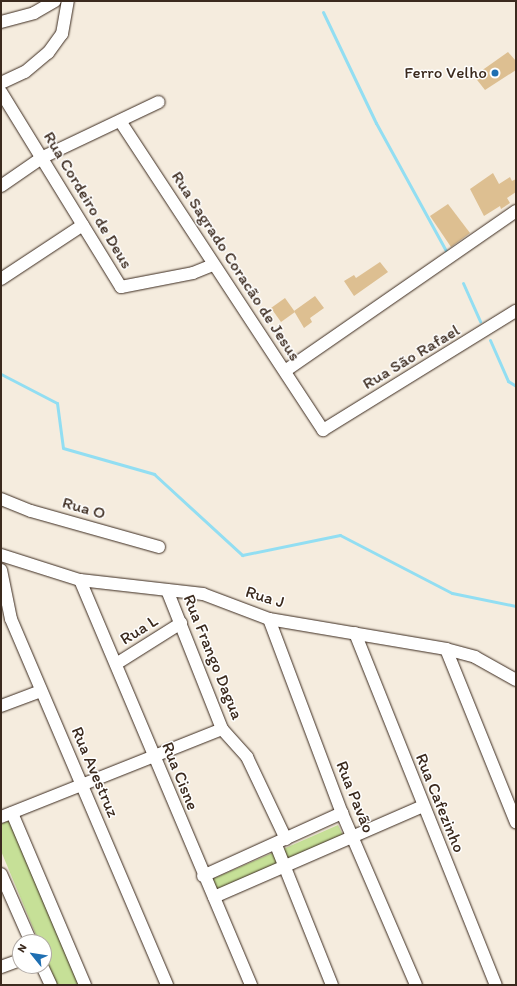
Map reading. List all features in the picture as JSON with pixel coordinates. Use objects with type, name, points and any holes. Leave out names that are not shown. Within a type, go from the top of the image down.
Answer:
[{"type":"street","points":[[1,22],[34,13],[56,1]]},
{"type":"street","points":[[1,83],[25,72],[48,53],[62,34],[68,1]]},
{"type":"street","name":"Rua Cordeiro de Deus","points":[[1,92],[43,157],[121,287],[193,273],[213,265]]},
{"type":"street","points":[[1,186],[43,157],[159,102]]},
{"type":"street","name":"Rua Sagrado Coracão de Jesus","points":[[120,121],[213,265],[323,430]]},
{"type":"street","points":[[284,371],[516,211]]},
{"type":"street","points":[[1,279],[83,225]]},
{"type":"street","name":"Rua São Rafael","points":[[323,430],[516,311]]},
{"type":"street","name":"Rua O","points":[[1,499],[31,510],[159,547]]},
{"type":"street","name":"Rua J","points":[[1,555],[80,580],[203,594],[268,619],[446,649],[475,657],[516,680]]},
{"type":"street","name":"Rua Avestruz","points":[[1,570],[6,621],[41,691],[167,985]]},
{"type":"street","name":"Rua Cisne","points":[[80,580],[203,876],[214,897],[251,985]]},
{"type":"street","name":"Rua Frango Dagua","points":[[167,590],[222,729],[247,757],[281,842],[285,864]]},
{"type":"street","name":"Rua Pavão","points":[[268,619],[342,813],[416,985]]},
{"type":"street","name":"Rua L","points":[[116,664],[181,624]]},
{"type":"street","name":"Rua Cafezinho","points":[[355,633],[423,806],[496,985]]},
{"type":"street","points":[[446,649],[516,822]]},
{"type":"street","points":[[1,706],[41,691]]},
{"type":"street","points":[[85,985],[7,815],[222,729]]},
{"type":"street","points":[[214,897],[285,864],[423,806]]},
{"type":"street","points":[[203,876],[281,842],[342,813]]},
{"type":"street","points":[[285,864],[332,985]]},
{"type":"street","points":[[2,877],[27,934]]},
{"type":"street","points":[[1,967],[12,963]]},
{"type":"street","points":[[46,974],[51,985]]},
{"type":"green space","points":[[11,820],[79,985],[57,985],[52,973],[52,934],[36,934],[1,851],[1,824]]},
{"type":"green space","points":[[338,825],[343,835],[286,861],[281,850]]},
{"type":"green space","points":[[277,851],[281,862],[215,891],[210,880]]},
{"type":"building","name":"Ferro Velho","points":[[508,52],[516,61],[516,70],[485,90],[474,76]]},
{"type":"building","points":[[493,173],[499,184],[510,177],[512,181],[516,179],[516,192],[507,198],[510,203],[501,209],[500,206],[484,216],[470,189]]},
{"type":"building","points":[[448,204],[470,233],[451,247],[430,216]]},
{"type":"building","points":[[380,262],[388,272],[354,296],[344,281],[354,275],[356,278]]},
{"type":"building","points":[[315,296],[324,308],[310,318],[312,322],[304,328],[294,311]]},
{"type":"building","points":[[285,298],[295,312],[281,322],[271,308]]},
{"type":"waterway","points":[[323,12],[376,123],[446,251]]},
{"type":"waterway","points":[[463,283],[480,321]]},
{"type":"waterway","points":[[490,340],[508,381],[516,386]]},
{"type":"waterway","points":[[1,374],[57,403],[63,448],[154,474],[242,555],[340,535],[452,593],[516,606]]},
{"type":"place","name":"Ferro Velho","points":[[495,73]]}]
